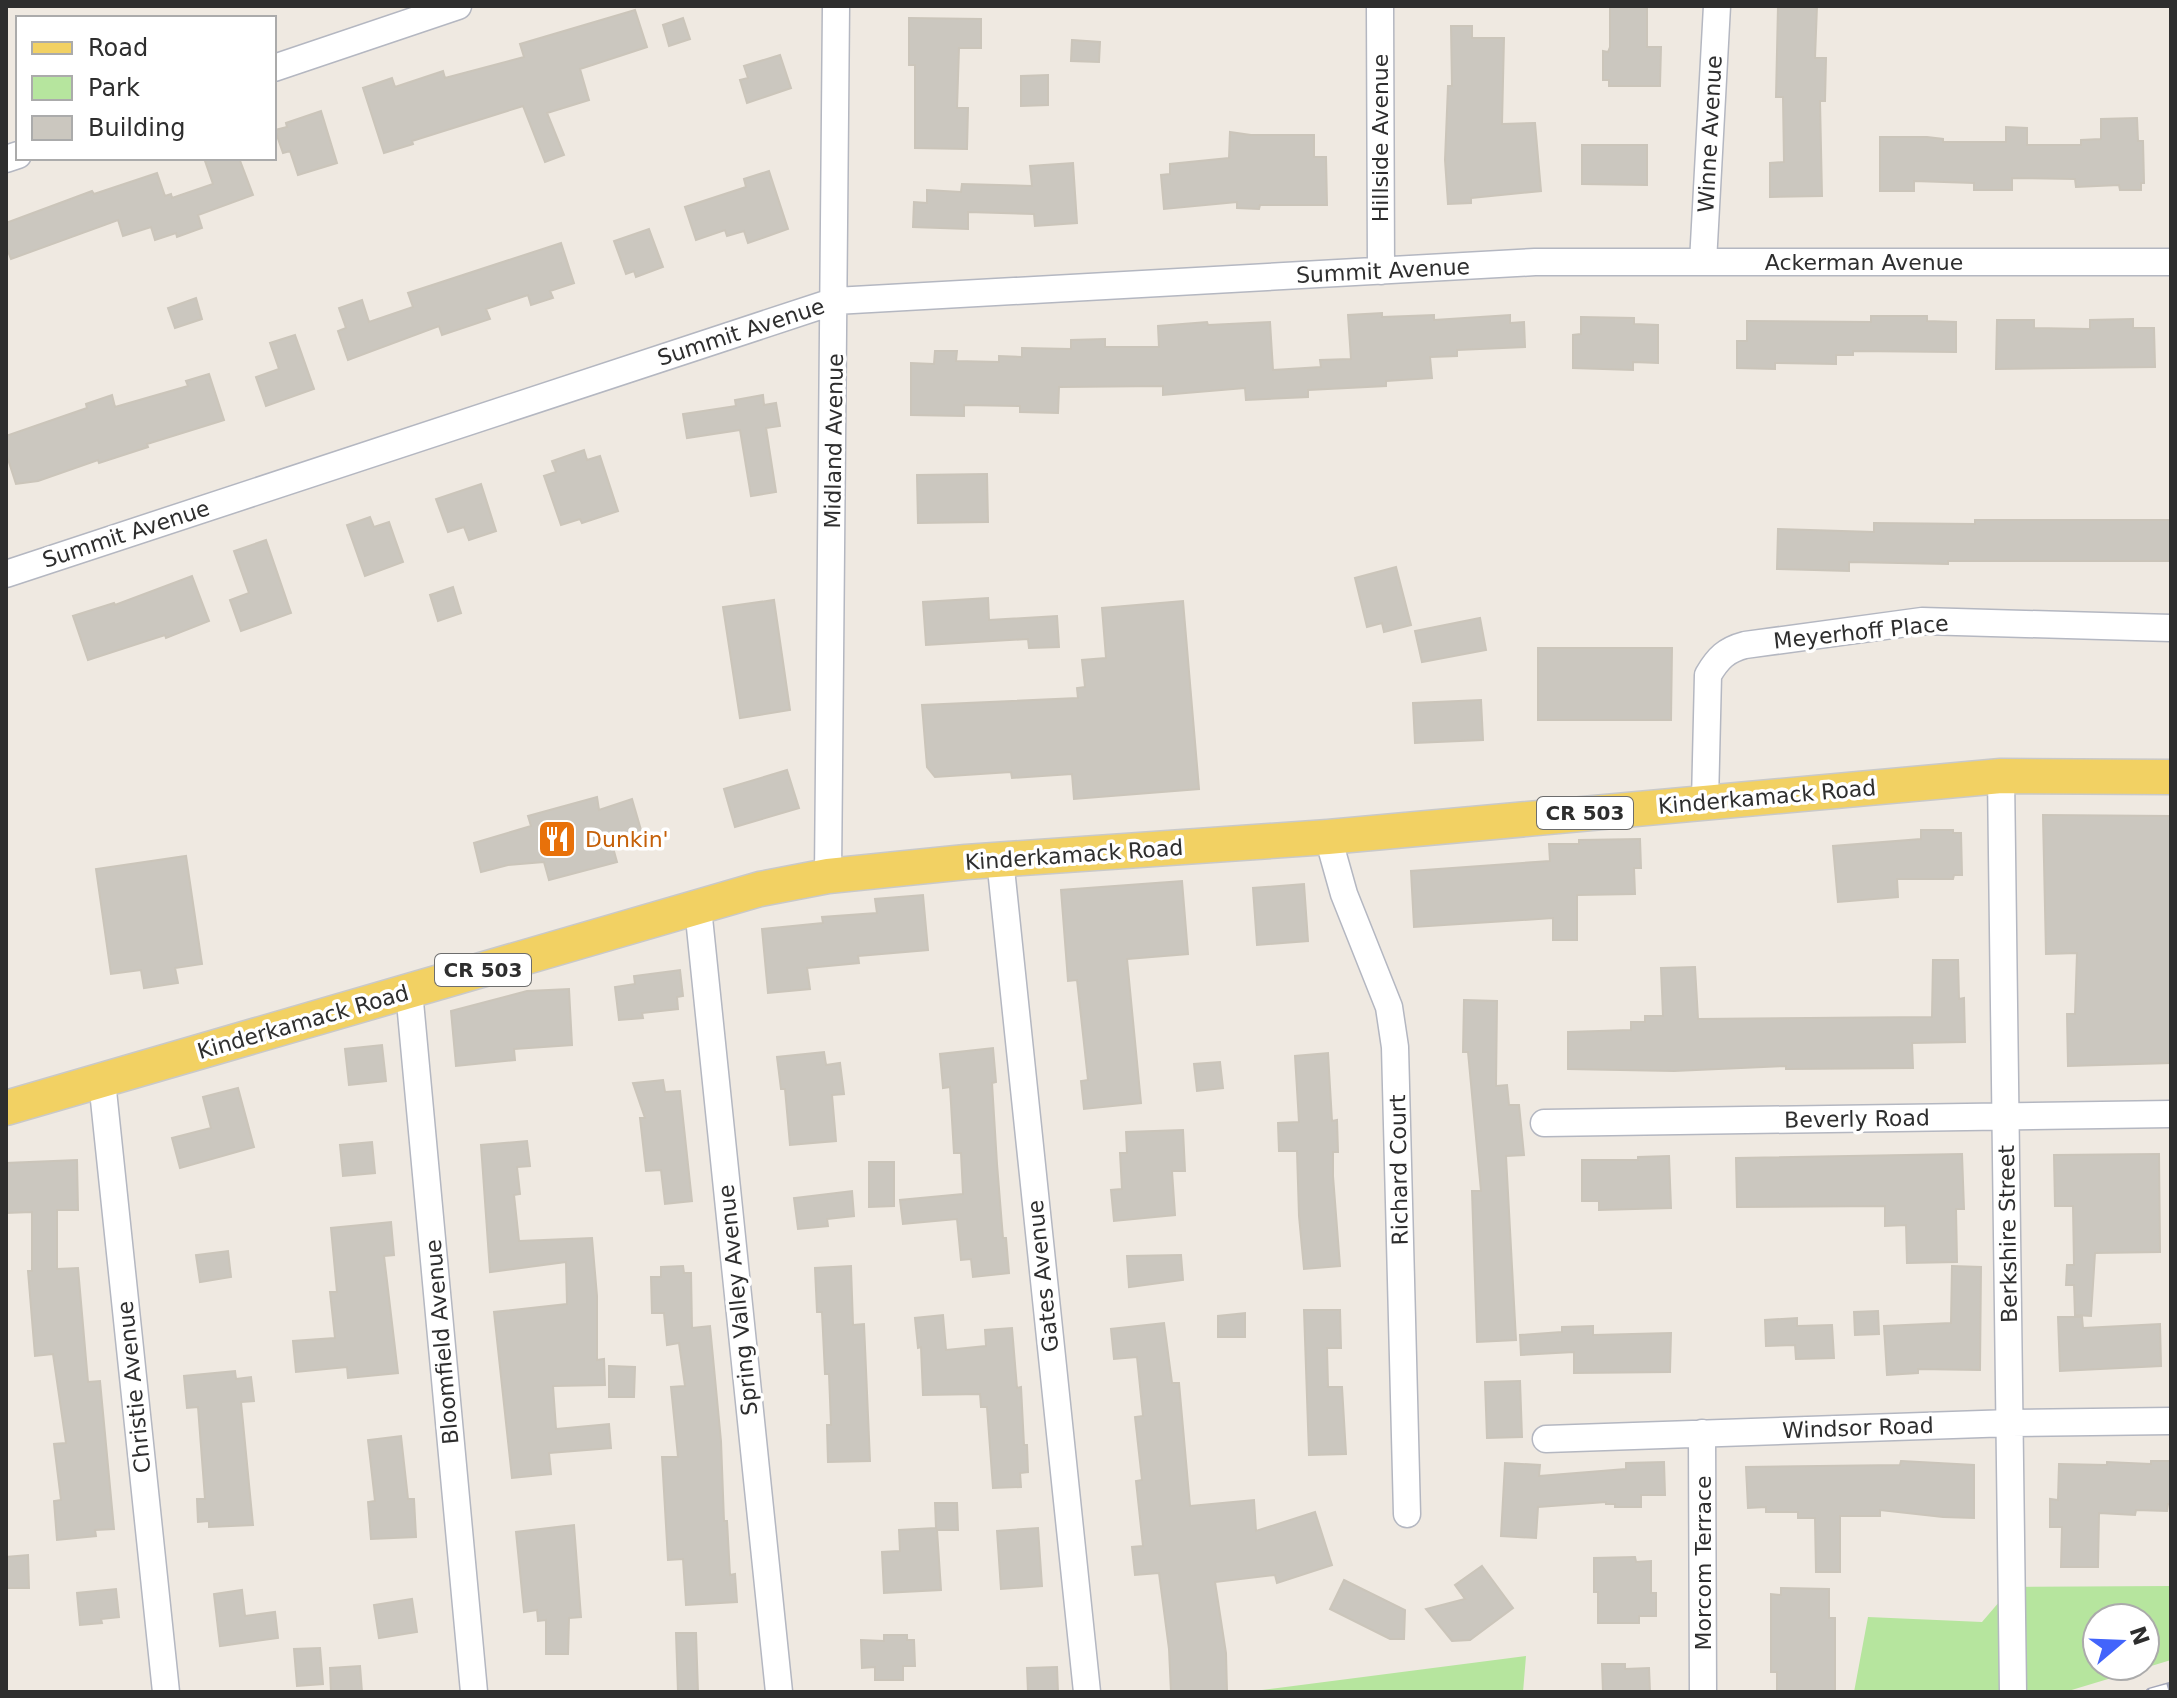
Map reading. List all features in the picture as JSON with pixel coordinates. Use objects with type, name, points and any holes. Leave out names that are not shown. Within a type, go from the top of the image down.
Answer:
[{"type":"main road","name":"Kinderkamack Road","points":[[6,1108],[760,889],[828,876],[1000,859],[1328,837],[2001,776],[2171,777]]},
{"type":"street","points":[[276,67],[458,6]]},
{"type":"street","name":"Midland Avenue","points":[[828,876],[836,6]]},
{"type":"street","name":"Hillside Avenue","points":[[1380,6],[1381,271]]},
{"type":"street","name":"Winne Avenue","points":[[1703,262],[1717,6]]},
{"type":"street","name":"Summit Avenue","points":[[6,574],[835,301],[1557,262]]},
{"type":"street","name":"Ackerman Avenue","points":[[1557,262],[2171,262]]},
{"type":"street","name":"Meyerhoff Place","points":[[1705,802],[1708,675],[1717,660],[1730,649],[1922,621],[2171,628]]},
{"type":"street","name":"Berkshire Street","points":[[2001,776],[2013,1692]]},
{"type":"street","name":"Richard Court","points":[[1328,837],[1356,928],[1389,1007],[1395,1047],[1407,1514]]},
{"type":"street","name":"Gates Avenue","points":[[1000,859],[1087,1692]]},
{"type":"street","name":"Spring Valley Avenue","points":[[698,908],[779,1692]]},
{"type":"street","name":"Bloomfield Avenue","points":[[409,991],[474,1692]]},
{"type":"street","name":"Christie Avenue","points":[[102,1081],[166,1692]]},
{"type":"street","name":"Beverly Road","points":[[1544,1123],[2171,1114]]},
{"type":"street","name":"Windsor Road","points":[[1546,1439],[2011,1423],[2171,1421]]},
{"type":"street","name":"Morcom Terrace","points":[[1702,1433],[1703,1692]]},
{"type":"green space","points":[[2171,1586],[2171,1660],[2161,1663],[2161,1602],[2081,1602],[2081,1682],[2098,1682],[2065,1692],[1854,1692],[1868,1617],[1982,1622],[2012,1587]]},
{"type":"green space","points":[[1526,1656],[1523,1692],[1254,1692],[1254,1691]]},
{"type":"building","points":[[1610,6],[1647,6],[1647,47],[1661,47],[1660,86],[1609,86],[1609,80],[1603,80],[1603,51],[1608,52],[1610,47]]},
{"type":"building","points":[[1778,6],[1817,6],[1815,58],[1826,58],[1825,101],[1820,101],[1822,196],[1770,197],[1770,163],[1784,162],[1783,97],[1776,97]]},
{"type":"building","points":[[635,10],[647,47],[580,69],[589,100],[547,113],[564,155],[545,162],[523,106],[384,153],[363,88],[392,78],[395,87],[443,71],[445,78],[524,57],[520,44]]},
{"type":"building","points":[[683,18],[690,39],[669,46],[663,25]]},
{"type":"building","points":[[909,18],[981,19],[981,48],[959,48],[957,108],[968,108],[967,149],[915,148],[915,65],[909,65]]},
{"type":"building","points":[[1451,26],[1472,26],[1472,38],[1504,38],[1502,124],[1535,123],[1541,191],[1471,198],[1471,203],[1448,204],[1445,160],[1448,86],[1452,86]]},
{"type":"building","points":[[1072,40],[1100,42],[1099,62],[1071,61]]},
{"type":"building","points":[[780,55],[791,88],[747,103],[740,80],[748,78],[744,66]]},
{"type":"building","points":[[1048,75],[1048,105],[1021,106],[1021,76]]},
{"type":"building","points":[[321,111],[337,163],[298,175],[290,151],[283,153],[276,133],[276,130],[287,127],[286,123]]},
{"type":"building","points":[[2137,118],[2138,141],[2143,141],[2144,183],[2141,183],[2141,190],[2120,190],[2119,185],[2076,187],[2075,179],[2012,178],[2012,190],[1974,190],[1974,183],[1914,181],[1914,191],[1880,191],[1880,137],[1927,137],[1943,139],[1943,142],[2006,142],[2006,127],[2027,128],[2027,145],[2081,145],[2081,140],[2101,139],[2101,119]]},
{"type":"building","points":[[1230,132],[1314,135],[1314,157],[1326,157],[1327,205],[1260,205],[1259,209],[1237,208],[1237,202],[1164,209],[1161,175],[1170,174],[1170,164],[1229,158]]},
{"type":"building","points":[[1582,145],[1647,145],[1647,185],[1582,184]]},
{"type":"building","points":[[205,160],[240,160],[253,195],[198,215],[202,228],[177,237],[176,233],[155,240],[151,227],[123,236],[118,220],[11,259],[6,246],[6,223],[92,191],[94,194],[157,173],[165,196],[171,194],[172,198],[213,184]]},
{"type":"building","points":[[1073,163],[1077,223],[1035,226],[1034,214],[968,212],[968,229],[913,227],[914,202],[927,203],[927,190],[961,192],[962,184],[1032,186],[1030,166]]},
{"type":"building","points":[[769,171],[788,229],[748,243],[744,231],[727,236],[725,230],[696,240],[685,207],[746,187],[744,179]]},
{"type":"building","points":[[649,229],[663,267],[636,277],[634,271],[626,274],[614,241]]},
{"type":"building","points":[[561,243],[574,283],[550,291],[553,298],[531,305],[528,295],[486,309],[490,319],[442,335],[439,326],[348,360],[338,331],[346,328],[339,308],[362,300],[369,322],[413,307],[408,293]]},
{"type":"building","points":[[196,298],[202,319],[175,328],[168,308]]},
{"type":"building","points":[[1382,313],[1382,317],[1434,315],[1434,320],[1510,315],[1510,323],[1524,322],[1525,347],[1457,350],[1457,356],[1430,357],[1432,378],[1386,381],[1386,386],[1308,390],[1308,397],[1246,400],[1245,388],[1163,395],[1163,386],[1059,387],[1058,413],[1020,412],[1020,406],[964,405],[964,416],[911,415],[911,363],[934,364],[935,351],[957,351],[956,361],[999,362],[999,356],[1022,357],[1022,348],[1071,349],[1071,340],[1105,339],[1105,347],[1159,347],[1158,326],[1270,322],[1273,370],[1321,367],[1320,360],[1351,359],[1348,315]]},
{"type":"building","points":[[1871,316],[1927,316],[1927,321],[1956,322],[1956,352],[1853,351],[1853,355],[1836,355],[1836,364],[1775,363],[1775,369],[1737,368],[1737,341],[1747,341],[1747,321],[1871,322]]},
{"type":"building","points":[[1581,317],[1634,318],[1634,324],[1658,325],[1658,363],[1633,362],[1633,370],[1573,368],[1573,335],[1581,334]]},
{"type":"building","points":[[2133,319],[2133,328],[2154,328],[2155,367],[1996,369],[1997,320],[2034,320],[2034,328],[2090,329],[2090,320]]},
{"type":"building","points":[[295,335],[314,389],[266,406],[256,377],[279,369],[270,343]]},
{"type":"building","points":[[209,374],[224,420],[99,463],[98,460],[38,481],[16,484],[6,453],[6,436],[87,408],[86,404],[112,395],[115,407],[188,386],[186,381]]},
{"type":"building","points":[[763,395],[764,405],[776,403],[780,426],[766,428],[776,492],[751,496],[740,430],[687,438],[683,414],[736,406],[735,400]]},
{"type":"building","points":[[584,450],[587,460],[600,456],[618,511],[582,523],[580,519],[561,525],[544,476],[556,472],[552,461]]},
{"type":"building","points":[[987,474],[988,522],[918,523],[917,475]]},
{"type":"building","points":[[481,484],[496,531],[469,540],[464,527],[448,532],[436,499]]},
{"type":"building","points":[[370,517],[374,527],[389,522],[403,562],[365,576],[347,525]]},
{"type":"building","points":[[1975,520],[2171,520],[2171,561],[1849,562],[1849,571],[1777,569],[1778,529],[1874,532],[1874,523],[1975,524]]},
{"type":"building","points":[[266,540],[291,613],[241,631],[230,600],[249,593],[234,551]]},
{"type":"building","points":[[1396,567],[1411,625],[1384,632],[1382,623],[1367,627],[1355,578]]},
{"type":"building","points":[[192,576],[209,621],[166,638],[165,635],[88,660],[73,616],[115,605]]},
{"type":"building","points":[[453,587],[461,613],[438,621],[430,595]]},
{"type":"building","points":[[988,598],[989,620],[1057,616],[1059,647],[1029,648],[1028,639],[926,645],[923,602]]},
{"type":"building","points":[[774,600],[790,710],[740,718],[723,607]]},
{"type":"building","points":[[1183,601],[1199,789],[1074,799],[1072,774],[1012,778],[1011,772],[935,777],[927,767],[922,705],[1078,698],[1077,688],[1085,687],[1082,660],[1106,658],[1102,608]]},
{"type":"building","points":[[1480,618],[1486,650],[1422,662],[1415,631]]},
{"type":"building","points":[[1538,648],[1672,648],[1671,720],[1538,720]]},
{"type":"building","points":[[1481,700],[1483,740],[1415,743],[1413,703]]},
{"type":"building","points":[[787,770],[799,808],[735,827],[724,789]]},
{"type":"building","points":[[597,797],[599,810],[632,799],[641,830],[612,844],[617,862],[549,880],[544,862],[508,865],[481,872],[474,843],[531,826],[528,816]]},
{"type":"building","points":[[2043,815],[2171,816],[2171,1063],[2068,1066],[2067,1014],[2075,1014],[2077,953],[2046,954]]},
{"type":"building","points":[[1921,830],[1961,833],[1962,875],[1954,875],[1953,879],[1897,879],[1898,897],[1838,902],[1833,846],[1921,839]]},
{"type":"building","points":[[1640,839],[1641,868],[1634,868],[1635,894],[1577,895],[1577,940],[1553,940],[1553,918],[1414,927],[1411,871],[1550,861],[1549,844]]},
{"type":"building","points":[[186,856],[202,964],[175,968],[178,983],[144,988],[141,970],[111,974],[96,869]]},
{"type":"building","points":[[1182,881],[1188,954],[1127,959],[1141,1103],[1084,1109],[1081,1081],[1088,1080],[1077,980],[1068,981],[1061,890]]},
{"type":"building","points":[[1304,884],[1308,941],[1257,945],[1253,888]]},
{"type":"building","points":[[923,895],[928,950],[858,956],[859,963],[807,968],[810,989],[768,993],[762,929],[823,923],[822,917],[877,913],[875,899]]},
{"type":"building","points":[[1933,960],[1958,960],[1959,999],[1964,998],[1965,1042],[1912,1043],[1913,1068],[1568,1069],[1568,1032],[1631,1030],[1631,1022],[1645,1022],[1645,1016],[1663,1016],[1661,968],[1695,967],[1698,1019],[1932,1017]]},
{"type":"building","points":[[680,970],[683,996],[677,997],[678,1009],[642,1013],[643,1018],[619,1020],[615,987],[635,984],[634,976]]},
{"type":"building","points":[[569,989],[572,1045],[514,1049],[515,1060],[456,1066],[451,1011],[527,991]]},
{"type":"building","points":[[1464,1000],[1497,1001],[1496,1086],[1507,1085],[1509,1105],[1519,1105],[1524,1155],[1506,1156],[1516,1340],[1477,1342],[1472,1191],[1481,1191],[1468,1052],[1463,1052]]},
{"type":"building","points":[[382,1045],[386,1081],[349,1085],[345,1049]]},
{"type":"building","points":[[993,1048],[997,1164],[1009,1273],[973,1277],[971,1259],[961,1260],[957,1219],[903,1224],[900,1200],[963,1194],[961,1153],[954,1153],[950,1087],[943,1088],[940,1054]]},
{"type":"building","points":[[824,1052],[826,1065],[840,1063],[844,1094],[832,1095],[836,1141],[790,1145],[785,1089],[781,1089],[777,1057]]},
{"type":"building","points":[[1328,1053],[1332,1121],[1337,1120],[1338,1152],[1333,1152],[1333,1176],[1340,1266],[1304,1269],[1297,1151],[1279,1151],[1278,1123],[1299,1122],[1295,1056]]},
{"type":"building","points":[[1220,1062],[1223,1088],[1197,1091],[1194,1064]]},
{"type":"building","points":[[663,1080],[665,1092],[680,1091],[692,1201],[665,1204],[661,1170],[646,1171],[640,1118],[645,1118],[633,1083]]},
{"type":"building","points":[[238,1088],[254,1147],[180,1168],[172,1138],[211,1128],[203,1097]]},
{"type":"building","points":[[1183,1130],[1185,1171],[1172,1171],[1175,1215],[1114,1221],[1111,1190],[1122,1189],[1120,1153],[1127,1153],[1126,1132]]},
{"type":"building","points":[[527,1141],[530,1166],[517,1167],[520,1194],[514,1195],[519,1241],[592,1238],[597,1296],[597,1360],[604,1359],[605,1385],[553,1386],[556,1429],[609,1424],[611,1448],[549,1453],[551,1474],[512,1478],[494,1312],[567,1304],[566,1262],[490,1272],[481,1145]]},
{"type":"building","points":[[372,1142],[375,1173],[343,1176],[340,1145]]},
{"type":"building","points":[[1962,1154],[1964,1209],[1956,1209],[1957,1262],[1907,1263],[1906,1225],[1885,1226],[1885,1206],[1737,1207],[1736,1158]]},
{"type":"building","points":[[2159,1154],[2160,1252],[2095,1253],[2091,1316],[2075,1315],[2074,1285],[2066,1285],[2067,1265],[2074,1265],[2073,1206],[2055,1206],[2054,1155]]},
{"type":"building","points":[[1669,1156],[1671,1208],[1599,1210],[1599,1201],[1582,1201],[1582,1160],[1638,1160],[1638,1157]]},
{"type":"building","points":[[77,1160],[78,1210],[57,1210],[57,1269],[78,1268],[88,1382],[100,1381],[114,1529],[95,1530],[96,1536],[57,1540],[54,1501],[61,1500],[54,1444],[66,1443],[53,1354],[35,1356],[28,1271],[32,1271],[32,1212],[6,1213],[6,1163]]},
{"type":"building","points":[[869,1162],[894,1162],[894,1206],[869,1207]]},
{"type":"building","points":[[852,1191],[854,1216],[827,1219],[828,1226],[798,1229],[794,1198]]},
{"type":"building","points":[[391,1222],[394,1255],[384,1256],[398,1373],[348,1378],[347,1367],[296,1372],[293,1341],[335,1338],[330,1292],[337,1292],[331,1228]]},
{"type":"building","points":[[228,1251],[231,1277],[200,1282],[196,1255]]},
{"type":"building","points":[[1181,1255],[1183,1280],[1129,1287],[1127,1256]]},
{"type":"building","points":[[683,1266],[684,1273],[691,1273],[692,1328],[710,1326],[721,1441],[724,1521],[727,1521],[730,1575],[735,1574],[737,1602],[686,1605],[683,1559],[668,1560],[662,1457],[678,1457],[671,1387],[685,1386],[679,1343],[667,1345],[664,1313],[652,1313],[651,1277],[661,1277],[661,1267]]},
{"type":"building","points":[[851,1266],[853,1325],[864,1324],[870,1461],[828,1462],[827,1425],[831,1425],[829,1374],[825,1374],[822,1312],[817,1312],[815,1268]]},
{"type":"building","points":[[1952,1266],[1981,1267],[1980,1370],[1918,1369],[1918,1373],[1887,1375],[1884,1326],[1951,1323]]},
{"type":"building","points":[[1304,1310],[1340,1310],[1341,1348],[1327,1348],[1328,1387],[1342,1387],[1346,1454],[1309,1455]]},
{"type":"building","points":[[1878,1311],[1879,1334],[1855,1335],[1854,1312]]},
{"type":"building","points":[[1245,1313],[1245,1337],[1218,1337],[1218,1316]]},
{"type":"building","points":[[943,1315],[946,1350],[986,1346],[985,1330],[1012,1328],[1017,1388],[1021,1387],[1024,1445],[1027,1445],[1028,1472],[1020,1473],[1021,1487],[993,1488],[987,1407],[981,1407],[980,1394],[923,1395],[921,1347],[918,1348],[915,1318]]},
{"type":"building","points":[[2058,1317],[2082,1317],[2083,1328],[2160,1324],[2161,1366],[2060,1371]]},
{"type":"building","points":[[1797,1318],[1797,1326],[1832,1325],[1834,1358],[1796,1359],[1795,1345],[1766,1346],[1765,1320]]},
{"type":"building","points":[[1164,1323],[1172,1383],[1179,1383],[1190,1506],[1254,1500],[1256,1531],[1315,1512],[1332,1565],[1277,1583],[1275,1575],[1215,1582],[1226,1653],[1227,1691],[1171,1692],[1159,1573],[1135,1575],[1132,1547],[1143,1546],[1136,1481],[1142,1480],[1135,1417],[1143,1416],[1137,1357],[1114,1359],[1111,1329]]},
{"type":"building","points":[[1593,1326],[1593,1335],[1671,1333],[1670,1372],[1574,1373],[1574,1352],[1521,1355],[1520,1335],[1562,1332],[1562,1327]]},
{"type":"building","points":[[609,1366],[635,1367],[634,1397],[609,1397]]},
{"type":"building","points":[[235,1371],[236,1379],[251,1377],[254,1401],[241,1402],[253,1525],[209,1527],[209,1521],[198,1522],[197,1499],[205,1499],[198,1407],[187,1408],[184,1376]]},
{"type":"building","points":[[1520,1381],[1522,1437],[1487,1438],[1485,1382]]},
{"type":"building","points":[[401,1436],[408,1499],[414,1499],[416,1537],[371,1539],[368,1502],[375,1501],[368,1440]]},
{"type":"building","points":[[1901,1461],[1974,1465],[1974,1518],[1880,1510],[1880,1516],[1840,1516],[1840,1572],[1816,1572],[1815,1518],[1798,1518],[1798,1512],[1766,1512],[1766,1507],[1748,1508],[1746,1467],[1900,1465]]},
{"type":"building","points":[[2151,1461],[2171,1461],[2171,1504],[2168,1504],[2167,1511],[2136,1510],[2135,1515],[2099,1513],[2098,1567],[2061,1567],[2062,1527],[2050,1527],[2050,1499],[2058,1500],[2059,1464],[2151,1464]]},
{"type":"building","points":[[1664,1462],[1665,1495],[1641,1495],[1641,1507],[1615,1507],[1615,1504],[1606,1502],[1538,1507],[1536,1538],[1501,1536],[1505,1463],[1540,1465],[1539,1476],[1626,1469],[1626,1463]]},
{"type":"building","points":[[935,1503],[957,1503],[958,1530],[937,1530],[941,1590],[884,1593],[882,1552],[900,1551],[899,1530],[936,1528]]},
{"type":"building","points":[[574,1525],[581,1617],[569,1618],[568,1654],[546,1654],[546,1620],[538,1621],[537,1610],[524,1612],[516,1532]]},
{"type":"building","points":[[1038,1528],[1042,1586],[1001,1589],[997,1531]]},
{"type":"building","points":[[28,1555],[29,1588],[6,1588],[6,1557]]},
{"type":"building","points":[[1635,1557],[1636,1562],[1651,1561],[1651,1593],[1656,1593],[1656,1616],[1639,1616],[1639,1623],[1598,1623],[1594,1558]]},
{"type":"building","points":[[1482,1566],[1513,1608],[1470,1640],[1452,1641],[1426,1609],[1465,1599],[1455,1585]]},
{"type":"building","points":[[1344,1580],[1405,1610],[1404,1639],[1390,1639],[1330,1609]]},
{"type":"building","points":[[1781,1588],[1829,1589],[1829,1618],[1835,1618],[1835,1692],[1777,1692],[1777,1672],[1771,1672],[1771,1594],[1781,1595]]},
{"type":"building","points":[[116,1589],[119,1617],[101,1619],[102,1623],[80,1625],[77,1593]]},
{"type":"building","points":[[242,1590],[245,1616],[275,1612],[278,1638],[220,1646],[214,1594]]},
{"type":"building","points":[[412,1599],[417,1632],[379,1638],[374,1605]]},
{"type":"building","points":[[676,1633],[696,1633],[698,1692],[678,1692]]},
{"type":"building","points":[[884,1635],[907,1635],[907,1640],[914,1640],[915,1666],[903,1666],[903,1680],[875,1680],[875,1667],[862,1668],[861,1640],[884,1641]]},
{"type":"building","points":[[320,1648],[323,1684],[297,1686],[294,1649]]},
{"type":"building","points":[[1602,1664],[1625,1664],[1625,1669],[1649,1668],[1650,1692],[1603,1692]]},
{"type":"building","points":[[360,1666],[362,1692],[331,1692],[330,1668]]},
{"type":"building","points":[[1057,1667],[1058,1692],[1028,1692],[1027,1668]]},
{"type":"railway","points":[[2150,1692],[2171,1686]]},
{"type":"place","name":"Dunkin'","points":[[557,839]]}]
